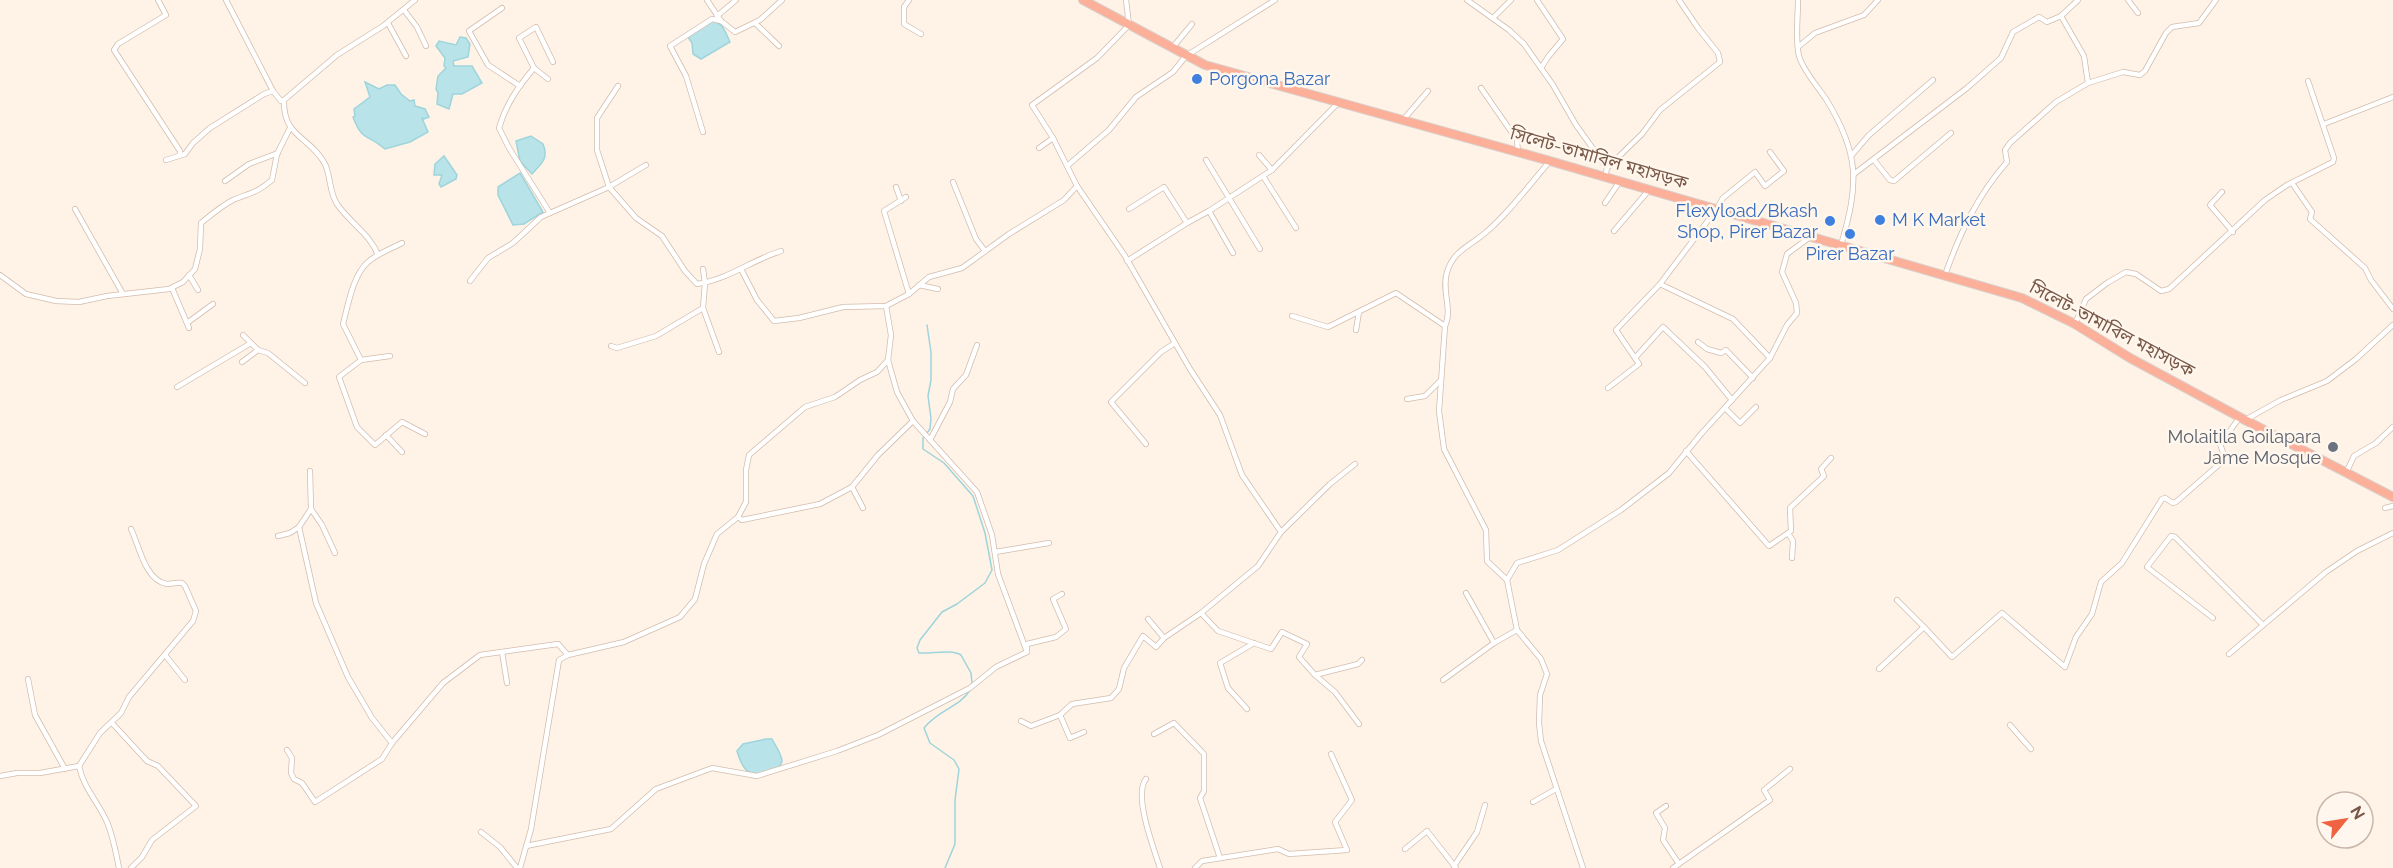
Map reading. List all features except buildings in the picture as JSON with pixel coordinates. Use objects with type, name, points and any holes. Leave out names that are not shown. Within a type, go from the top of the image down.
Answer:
[{"type":"highway","name":"সিলেট-তামাবিল মহাসড়ক","points":[[1083,0],[1205,65],[1550,161],[1606,173],[1620,181],[1649,190],[2022,298],[2075,324],[2130,358],[2243,419],[2393,497]]},
{"type":"street","points":[[158,0],[165,12],[164,17],[118,44],[114,50],[180,151],[180,155]]},
{"type":"street","points":[[226,0],[273,91],[281,101],[284,100]]},
{"type":"street","points":[[284,100],[337,55],[388,23],[416,0]]},
{"type":"street","points":[[707,0],[719,18],[735,32],[755,23],[782,0]]},
{"type":"street","points":[[703,132],[686,76],[670,46],[719,18],[736,0]]},
{"type":"street","points":[[771,0],[775,6]]},
{"type":"street","points":[[909,0],[904,7],[904,24],[921,34]]},
{"type":"street","points":[[1126,0],[1129,25],[1097,58],[1032,105],[1053,138],[1077,186],[1127,261],[1220,415],[1242,475],[1281,532]]},
{"type":"street","points":[[1066,166],[1108,130],[1136,97],[1173,72],[1186,56],[1275,0]]},
{"type":"street","points":[[1467,0],[1509,30],[1524,44],[1554,85],[1606,173],[1642,134],[1660,110],[1720,62],[1718,53],[1679,0]]},
{"type":"street","points":[[1493,18],[1511,0]]},
{"type":"street","points":[[1537,0],[1563,39],[1541,68]]},
{"type":"street","points":[[1798,0],[1800,58],[1848,138],[1854,174],[1851,211],[1842,245]]},
{"type":"street","points":[[1798,47],[1815,33],[1864,15],[1878,0]]},
{"type":"street","points":[[1854,174],[2001,58],[2013,32],[2039,17],[2047,22],[2061,16],[2078,0]]},
{"type":"street","points":[[2128,0],[2138,13]]},
{"type":"street","points":[[1945,276],[1967,219],[1990,182],[2007,162],[2005,150],[2010,143],[2048,108],[2088,83],[2123,72],[2140,75],[2145,71],[2166,33],[2172,27],[2199,23],[2216,0]]},
{"type":"street","points":[[502,8],[469,31],[488,65],[520,86]]},
{"type":"street","points":[[405,10],[426,46]]},
{"type":"street","points":[[2061,16],[2084,56],[2088,83]]},
{"type":"street","points":[[388,23],[406,56]]},
{"type":"street","points":[[755,23],[779,46]]},
{"type":"street","points":[[1172,48],[1192,24]]},
{"type":"street","points":[[548,79],[534,68],[519,38],[536,27],[553,62]]},
{"type":"street","points":[[534,68],[505,109],[500,128],[509,148],[550,213]]},
{"type":"street","points":[[1851,156],[1869,135],[1933,80]]},
{"type":"street","points":[[2075,324],[2086,299],[2126,272],[2136,274],[2161,291],[2169,289],[2265,201],[2292,183],[2333,162],[2334,158],[2324,124],[2308,81]]},
{"type":"street","points":[[618,86],[597,118],[597,150],[609,187],[636,218],[662,236],[685,271],[697,284],[741,269],[764,256],[781,251]]},
{"type":"street","points":[[1481,88],[1517,140],[1518,152]]},
{"type":"street","points":[[166,160],[185,153],[210,128],[264,94],[273,91]]},
{"type":"street","points":[[1403,120],[1428,91]]},
{"type":"street","points":[[2324,124],[2393,97]]},
{"type":"street","points":[[284,100],[285,115],[290,128],[320,157],[325,165],[337,204],[374,244],[378,255]]},
{"type":"street","points":[[1127,261],[1272,170],[1339,102]]},
{"type":"street","points":[[0,275],[15,289],[33,298],[45,300],[79,302],[172,288],[183,282],[195,269],[200,249],[201,223],[234,200],[258,192],[272,180],[278,153],[290,128]]},
{"type":"street","points":[[1874,160],[1890,180],[1894,181],[1951,133]]},
{"type":"street","points":[[1039,148],[1053,138]]},
{"type":"street","points":[[1608,388],[1639,364],[1616,330],[1660,284],[1723,198],[1755,172],[1765,186],[1784,171],[1770,152]]},
{"type":"street","points":[[225,181],[249,164],[278,153]]},
{"type":"street","points":[[1258,155],[1272,170]]},
{"type":"street","points":[[1206,160],[1260,249]]},
{"type":"street","points":[[1550,161],[1485,234],[1458,252],[1447,272],[1445,288],[1450,316],[1445,326],[1439,411],[1444,449],[1486,530],[1487,561],[1508,580],[1517,630],[1541,659],[1547,674],[1540,695],[1541,741],[1583,868]]},
{"type":"street","points":[[470,281],[488,258],[513,243],[541,217],[609,187],[646,165]]},
{"type":"street","points":[[1263,176],[1296,228]]},
{"type":"street","points":[[1605,203],[1620,181]]},
{"type":"street","points":[[953,182],[976,239],[985,251]]},
{"type":"street","points":[[2292,183],[2312,212],[2310,219],[2314,224],[2334,238],[2365,268],[2371,280],[2393,309]]},
{"type":"street","points":[[741,269],[757,300],[774,321],[799,318],[843,307],[886,306],[909,294],[929,277],[962,268],[1064,200],[1077,186]]},
{"type":"street","points":[[896,187],[901,201]]},
{"type":"street","points":[[1129,209],[1164,187],[1187,223]]},
{"type":"street","points":[[1614,231],[1649,190]]},
{"type":"street","points":[[2222,192],[2210,205],[2233,232]]},
{"type":"street","points":[[884,211],[906,197]]},
{"type":"street","points":[[877,209],[881,208],[884,211],[909,294]]},
{"type":"street","points":[[75,209],[123,294]]},
{"type":"street","points":[[1209,211],[1233,253]]},
{"type":"street","points":[[1508,580],[1517,563],[1558,550],[1621,510],[1669,472],[1753,378],[1770,358],[1787,325],[1797,313],[1796,303],[1782,272],[1787,254],[1810,237]]},
{"type":"street","points":[[361,360],[343,324],[348,305],[364,266],[378,255],[402,243]]},
{"type":"street","points":[[703,269],[705,283],[703,308],[718,352]]},
{"type":"street","points":[[189,275],[198,290]]},
{"type":"street","points":[[1660,284],[1734,319],[1770,358]]},
{"type":"street","points":[[919,285],[938,289]]},
{"type":"street","points":[[172,288],[188,326],[213,304]]},
{"type":"street","points":[[1292,316],[1328,327],[1396,293],[1445,326]]},
{"type":"street","points":[[886,306],[891,335],[888,360],[897,392],[913,421],[977,492],[992,535],[998,574],[1027,652]]},
{"type":"street","points":[[611,346],[617,348],[656,336],[703,308]]},
{"type":"street","points":[[1356,330],[1359,312]]},
{"type":"street","points":[[1897,600],[1952,657],[2002,613],[2065,668],[2076,637],[2092,614],[2101,582],[2122,563],[2162,499],[2176,502],[2223,461],[2225,458],[2220,444],[2243,419],[2327,381],[2356,359],[2393,325]]},
{"type":"street","points":[[1635,358],[1663,327],[1705,368],[1732,400]]},
{"type":"street","points":[[243,335],[258,350],[268,353],[305,383]]},
{"type":"street","points":[[1698,342],[1707,350],[1721,353],[1726,350],[1753,378]]},
{"type":"street","points":[[177,387],[251,343]]},
{"type":"street","points":[[1146,444],[1112,402],[1161,352],[1175,343]]},
{"type":"street","points":[[930,440],[950,402],[953,389],[966,375],[977,345]]},
{"type":"street","points":[[242,362],[258,350]]},
{"type":"street","points":[[390,356],[361,360],[339,377],[357,427],[375,445],[402,422],[425,434]]},
{"type":"street","points":[[481,831],[500,847],[518,868],[526,846],[559,660],[568,655],[624,642],[680,617],[695,599],[717,534],[738,517],[746,502],[746,470],[749,455],[805,407],[835,397],[860,380],[878,372],[888,360]]},
{"type":"street","points":[[1407,399],[1425,396],[1442,380]]},
{"type":"street","points":[[1725,408],[1740,423],[1756,407]]},
{"type":"street","points":[[738,517],[742,520],[820,504],[852,487],[878,455],[913,421]]},
{"type":"street","points":[[2346,473],[2354,456],[2376,443],[2393,427]]},
{"type":"street","points":[[386,435],[402,452]]},
{"type":"street","points":[[1686,452],[1769,546],[1791,531],[1790,508],[1824,476],[1821,469],[1831,458]]},
{"type":"street","points":[[1021,721],[1031,726],[1060,715],[1072,704],[1112,698],[1119,689],[1124,668],[1143,636],[1156,647],[1164,638],[1201,613],[1258,566],[1281,532],[1330,484],[1355,464]]},
{"type":"street","points":[[310,471],[311,509],[322,525],[335,553]]},
{"type":"street","points":[[852,487],[863,508]]},
{"type":"street","points":[[2385,508],[2393,506]]},
{"type":"street","points":[[278,536],[290,533],[299,527],[311,509]]},
{"type":"street","points":[[299,527],[316,603],[348,676],[372,718],[392,743]]},
{"type":"street","points":[[0,776],[40,773],[79,766],[100,733],[112,723],[129,698],[193,621],[196,610],[182,583],[164,583],[157,579],[141,558],[139,545],[131,529]]},
{"type":"street","points":[[1788,533],[1793,542],[1792,558]]},
{"type":"street","points":[[2229,654],[2326,572],[2357,551],[2393,533]]},
{"type":"street","points":[[2213,618],[2147,567],[2170,536],[2175,537],[2263,625]]},
{"type":"street","points":[[995,552],[1049,543]]},
{"type":"street","points":[[1466,593],[1494,643]]},
{"type":"street","points":[[1027,652],[1027,644],[1056,637],[1066,629],[1053,599],[1062,594]]},
{"type":"street","points":[[1201,613],[1218,631],[1270,649],[1282,632],[1307,644],[1299,657],[1335,692],[1359,724]]},
{"type":"street","points":[[1148,619],[1164,638]]},
{"type":"street","points":[[1879,669],[1923,627]]},
{"type":"street","points":[[1443,680],[1494,643],[1517,630]]},
{"type":"street","points":[[1247,709],[1228,688],[1220,663],[1254,643]]},
{"type":"street","points":[[287,750],[292,758],[291,773],[302,783],[315,802],[382,759],[392,743],[443,683],[480,655],[558,644],[568,655]]},
{"type":"street","points":[[502,652],[507,683]]},
{"type":"street","points":[[526,846],[611,829],[656,789],[712,768],[757,776],[879,735],[970,688],[996,667],[1027,652]]},
{"type":"street","points":[[165,655],[185,680]]},
{"type":"street","points":[[1315,675],[1358,664],[1362,660]]},
{"type":"street","points":[[28,679],[35,715],[65,769]]},
{"type":"street","points":[[1060,715],[1070,738],[1084,732]]},
{"type":"street","points":[[112,723],[147,761],[158,766],[196,806],[152,840],[142,857],[130,868]]},
{"type":"street","points":[[1154,734],[1174,723],[1204,754],[1204,791],[1200,798],[1220,858]]},
{"type":"street","points":[[2010,725],[2031,749]]},
{"type":"street","points":[[1195,868],[1203,861],[1278,849],[1289,854],[1347,850],[1335,822],[1352,800],[1331,754]]},
{"type":"street","points":[[79,766],[86,787],[108,823],[119,868]]},
{"type":"street","points":[[1673,868],[1770,800],[1764,790],[1790,769]]},
{"type":"street","points":[[1146,779],[1142,783],[1142,800],[1160,868]]},
{"type":"street","points":[[1533,802],[1556,789]]},
{"type":"street","points":[[1405,849],[1427,831],[1455,867],[1477,832],[1485,805]]},
{"type":"street","points":[[1666,806],[1656,813],[1665,828],[1663,840],[1679,864]]},
{"type":"water","points":[[712,21],[721,26],[730,42],[701,59],[693,54],[692,43],[688,37]]},
{"type":"water","points":[[460,37],[466,38],[470,44],[468,57],[453,61],[454,66],[472,66],[482,83],[462,94],[453,94],[449,109],[437,104],[438,76],[446,68],[445,58],[436,46],[439,41],[456,45]]},
{"type":"water","points":[[365,82],[379,89],[387,85],[395,85],[401,94],[410,101],[414,100],[415,106],[425,109],[429,117],[422,118],[428,132],[410,142],[385,149],[363,134],[353,117],[355,116],[354,109],[370,97]]},
{"type":"water","points":[[531,136],[543,144],[545,149],[545,157],[532,174],[520,161],[516,141]]},
{"type":"water","points":[[444,156],[457,175],[456,179],[441,187],[439,184],[442,175],[434,175],[435,164]]},
{"type":"water","points":[[520,173],[543,212],[524,224],[513,225],[498,195],[498,187]]},
{"type":"water","points":[[772,739],[781,756],[781,765],[768,772],[757,774],[749,772],[740,760],[737,751],[743,744]]},
{"type":"waterway","points":[[927,325],[931,352],[931,380],[928,396],[931,418],[930,429],[923,438],[923,449],[944,463],[973,496],[985,533],[992,570],[985,583],[942,612],[920,640],[917,648],[919,653],[947,652],[961,655],[971,673],[972,683]]},
{"type":"waterway","points":[[945,868],[955,844],[955,800],[959,769],[954,760],[930,743],[924,728],[936,717],[961,701],[970,690]]},
{"type":"place","name":"Porgona Bazar","points":[[1197,79]]},
{"type":"place","name":"M K Market","points":[[1880,220]]},
{"type":"place","name":"Flexyload/Bkash Shop, Pirer Bazar","points":[[1830,221]]},
{"type":"place","name":"Pirer Bazar","points":[[1850,234]]},
{"type":"place","name":"Molaitila Goilapara Jame Mosque","points":[[2333,447]]}]
